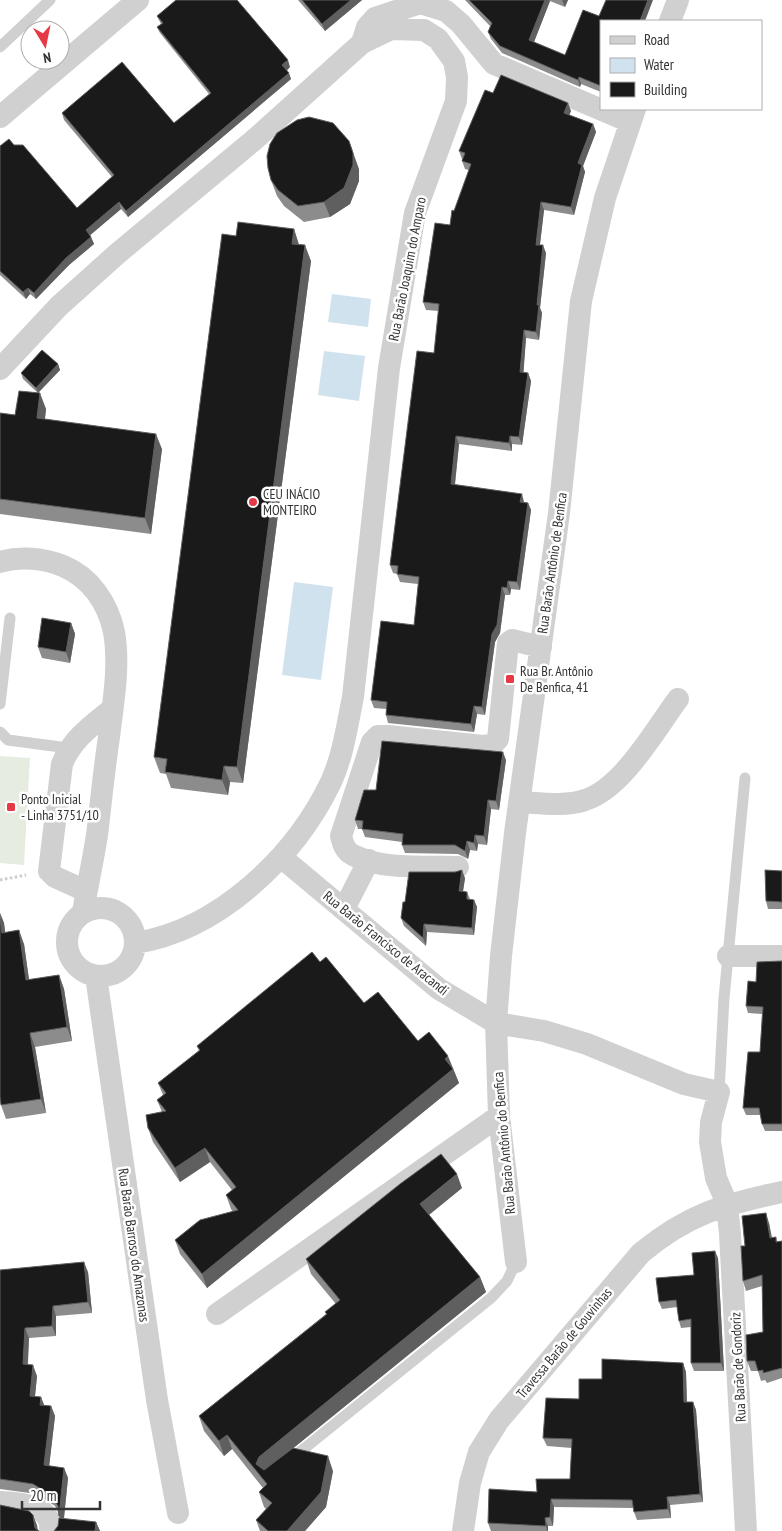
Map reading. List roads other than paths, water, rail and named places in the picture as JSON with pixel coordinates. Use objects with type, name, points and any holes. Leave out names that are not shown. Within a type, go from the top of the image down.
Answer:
[{"type":"street","points":[[0,117],[138,0]]},
{"type":"street","points":[[670,20],[678,0]]},
{"type":"street","points":[[362,43],[367,27],[375,18],[420,3],[446,11],[461,24],[494,64],[600,104]]},
{"type":"street","name":"Rua Barão Joaquim do Amparo","points":[[0,369],[59,306],[117,254],[254,140],[362,43],[391,29],[424,30],[438,39],[454,62],[457,77],[456,101],[415,213],[410,241],[388,368],[353,697],[342,750],[331,781],[318,806],[281,856],[237,897],[214,914],[187,928],[155,940],[135,943]]},
{"type":"street","points":[[617,110],[633,116]]},
{"type":"street","name":"Rua Barão Antônio de Benfica","points":[[496,1023],[501,956],[519,802],[559,513],[582,301],[603,206],[633,116]]},
{"type":"street","points":[[0,562],[32,558],[56,563],[75,571],[95,589],[106,608],[114,630],[116,652],[112,710],[84,913]]},
{"type":"street","points":[[458,867],[387,865],[352,855],[344,847],[342,836],[372,742],[378,736],[388,736],[484,746],[492,745],[498,739],[508,643],[512,640],[541,648]]},
{"type":"street","points":[[519,802],[569,803],[585,800],[610,787],[678,699]]},
{"type":"street","points":[[86,891],[55,877],[49,871],[62,764],[68,748],[81,734],[112,710]]},
{"type":"street","name":"Rua Barão Francisco de Aracandi","points":[[281,856],[440,988],[496,1023]]},
{"type":"street","points":[[344,909],[369,860]]},
{"type":"street","points":[[101,908],[119,913],[130,924],[135,943],[133,954],[124,967],[116,973],[96,976],[77,965],[70,956],[68,948],[71,927],[84,913],[101,908]]},
{"type":"street","points":[[728,956],[782,956]]},
{"type":"street","name":"Rua Barão Barroso do Amazonas","points":[[96,976],[156,1390],[178,1513]]},
{"type":"street","points":[[496,1023],[544,1031],[587,1044],[684,1084],[719,1092]]},
{"type":"street","name":"Rua Barão Antônio do Benfica","points":[[496,1023],[499,1116],[516,1262]]},
{"type":"street","name":"Rua Barão de Gondoriz","points":[[719,1092],[711,1122],[710,1142],[716,1178],[727,1204],[746,1531]]},
{"type":"street","points":[[217,1314],[499,1116]]},
{"type":"street","name":"Travessa Barão de Gouvinhas","points":[[463,1531],[470,1483],[479,1452],[499,1420],[641,1252],[664,1234],[727,1204],[782,1192]]},
{"type":"street","points":[[0,1502],[27,1504],[43,1511],[51,1524],[50,1531]]},
{"type":"lane","points":[[0,47],[50,0]]},
{"type":"lane","points":[[0,704],[10,618]]},
{"type":"lane","points":[[0,732],[8,740],[68,748]]},
{"type":"lane","points":[[719,1092],[728,956],[745,778]]},
{"type":"lane","points":[[277,1470],[491,1298],[507,1281],[516,1262]]},
{"type":"water","points":[[332,294],[371,299],[368,327],[328,322]]},
{"type":"water","points":[[324,351],[365,356],[359,401],[318,395]]},
{"type":"water","points":[[294,582],[333,587],[321,680],[282,675]]},
{"type":"place","name":"CEU INÁCIO MONTEIRO","points":[[253,502]]},
{"type":"place","name":"Rua Br. Antônio De Benfica, 41","points":[[510,679]]},
{"type":"place","name":"Ponto Inicial - Linha 3751/10","points":[[11,807]]}]
